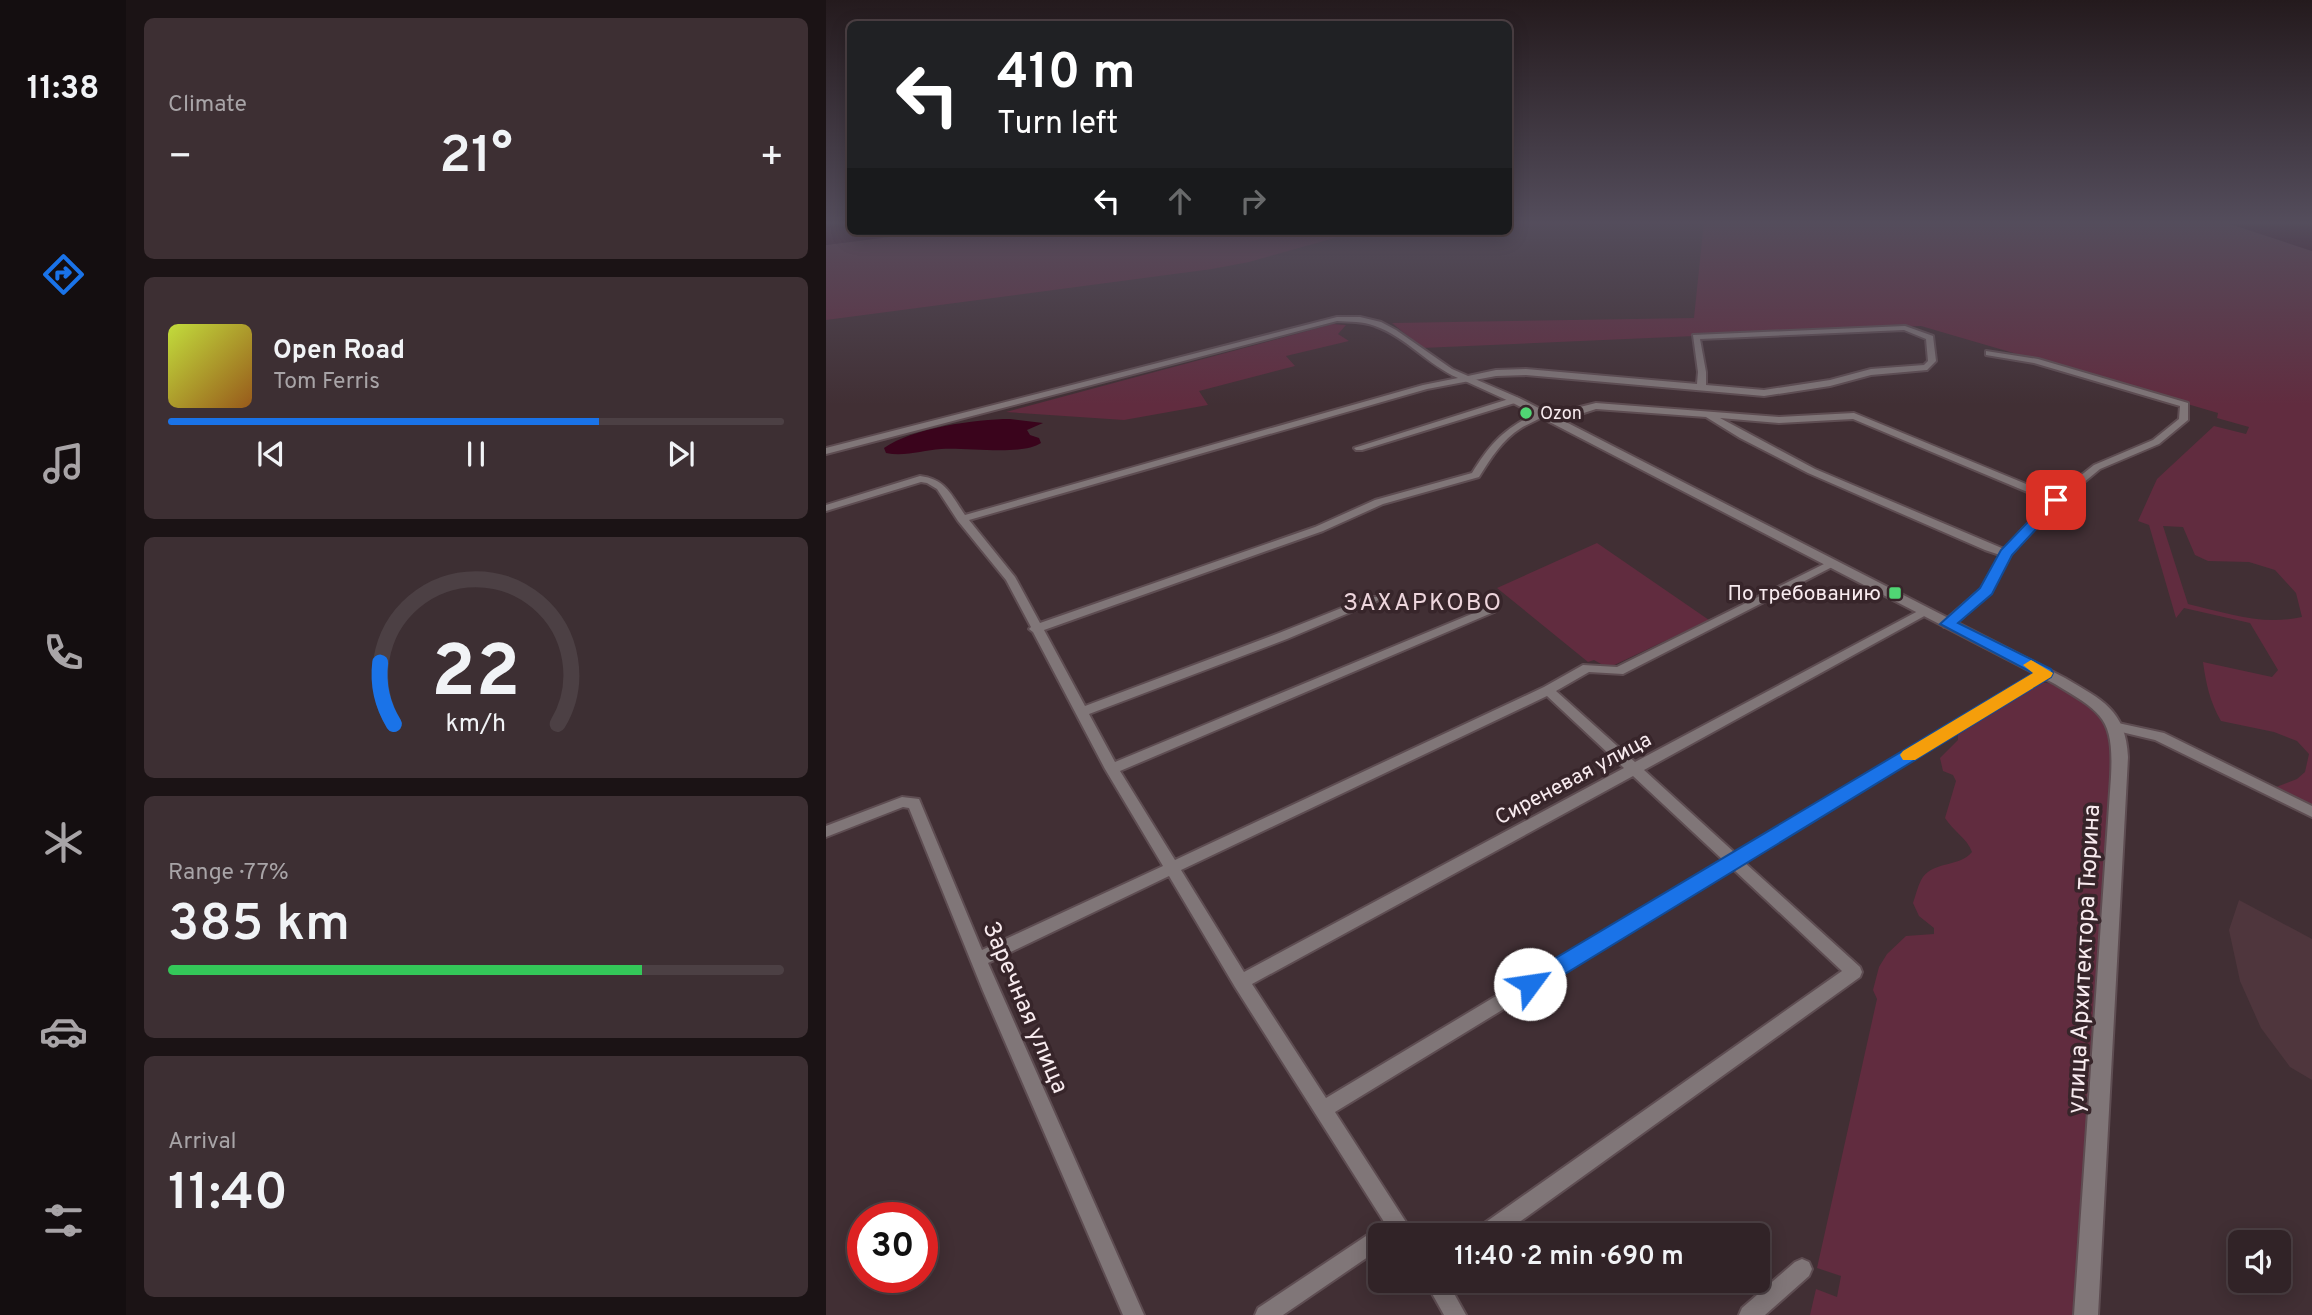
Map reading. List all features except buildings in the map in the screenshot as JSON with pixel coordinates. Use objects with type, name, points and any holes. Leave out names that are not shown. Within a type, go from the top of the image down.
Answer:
[{"type":"street","points":[[826,451],[1337,319],[1356,319],[1391,328],[1450,372],[1516,400],[2019,659],[2099,704],[2118,727],[2159,736],[2312,812]]},
{"type":"street","points":[[962,519],[1381,398],[1468,379],[1513,372],[1701,388],[1764,393],[1830,383],[1871,372],[1927,367],[1932,361],[1930,338],[1905,328],[1696,337],[1702,372],[1701,388]]},
{"type":"street","points":[[1948,624],[1986,591],[2006,553],[2056,500],[2097,467],[2156,442],[2183,420],[2185,405],[2035,361],[1989,353]]},
{"type":"street","points":[[1359,448],[1516,400]]},
{"type":"street","points":[[1035,629],[1319,529],[1379,502],[1476,475],[1490,449],[1511,429],[1596,406],[1704,412],[1779,420],[1845,415],[1862,417],[2056,500]]},
{"type":"street","points":[[1704,412],[1787,458],[1865,495],[2006,553]]},
{"type":"street","points":[[826,508],[920,479],[930,480],[942,487],[962,519],[1011,579],[1035,629],[1112,769],[1241,982],[1324,1109],[1386,1223]]},
{"type":"street","points":[[978,960],[1548,690],[1587,668],[1619,671],[1830,564]]},
{"type":"street","points":[[1082,712],[1373,599]]},
{"type":"street","points":[[1112,769],[1490,610]]},
{"type":"street","name":"Сиреневая улица","points":[[1241,982],[1924,612]]},
{"type":"street","points":[[1324,1109],[2045,673]]},
{"type":"street","points":[[1501,1223],[1854,972],[1736,860],[1633,770],[1548,690]]},
{"type":"street","name":"улица Архитектора Тюрина","points":[[2085,1315],[2118,802],[2118,727]]},
{"type":"street","name":"Заречная улица","points":[[826,832],[902,802],[914,803],[978,960],[1134,1315]]},
{"type":"street","points":[[1265,1315],[1368,1248]]},
{"type":"street","points":[[1749,1315],[1802,1269]]},
{"type":"street","points":[[1442,1293],[1456,1315]]},
{"type":"shaded area","points":[[826,282],[1111,282],[826,320]]},
{"type":"shaded area","points":[[1698,282],[2312,282],[2312,817],[2263,792],[2297,779],[2305,772],[2309,754],[2297,741],[2274,732],[2221,721],[2209,693],[2203,662],[2272,677],[2278,670],[2250,623],[2184,608],[2176,618],[2149,525],[2138,521],[2157,479],[2214,426],[2246,434],[2249,427],[2217,418],[2218,413],[1921,326],[1422,348],[1392,323],[1694,318]],"holes":[[[2163,526],[2183,527],[2195,555],[2208,561],[2249,562],[2275,570],[2296,593],[2302,617],[2259,619],[2188,604]]]},
{"type":"shaded area","points":[[1333,324],[1346,325],[1338,334],[1349,341],[1286,356],[1295,366],[1199,391],[1208,405],[1124,420],[1006,412]]},
{"type":"shaded area","points":[[1010,419],[1043,423],[1027,430],[1030,435],[1039,438],[1041,443],[1021,449],[941,449],[900,454],[886,453],[884,448],[927,430],[963,423]]},
{"type":"shaded area","points":[[1597,543],[1709,620],[1608,668],[1594,660],[1588,662],[1497,588]]},
{"type":"shaded area","points":[[2039,682],[2054,684],[2079,696],[2108,719],[2113,746],[2075,1315],[1810,1315],[1816,1289],[1837,1297],[1841,1276],[1817,1268],[1877,999],[1873,990],[1879,967],[1887,954],[1906,936],[1934,934],[1934,928],[1919,916],[1913,903],[1923,877],[1934,868],[1961,860],[1972,852],[1945,818],[1956,781],[1953,775],[1943,771],[1940,758],[1958,740],[1958,731]]},
{"type":"shaded area","points":[[2239,900],[2312,939],[2312,1080],[2290,1067],[2261,1028],[2240,981],[2229,930]]},
{"type":"slow traffic","points":[[1909,755],[2045,673],[2031,665]]},
{"type":"place","name":"Ozon","points":[[1526,413]]},
{"type":"place","name":"По требованию","points":[[1895,593]]},
{"type":"district","name":"ЗАХАРКОВО","points":[[1423,602]]},
{"type":"route","points":[[1530,984],[2045,673],[1948,624],[1986,591],[2006,553],[2056,500]]}]
